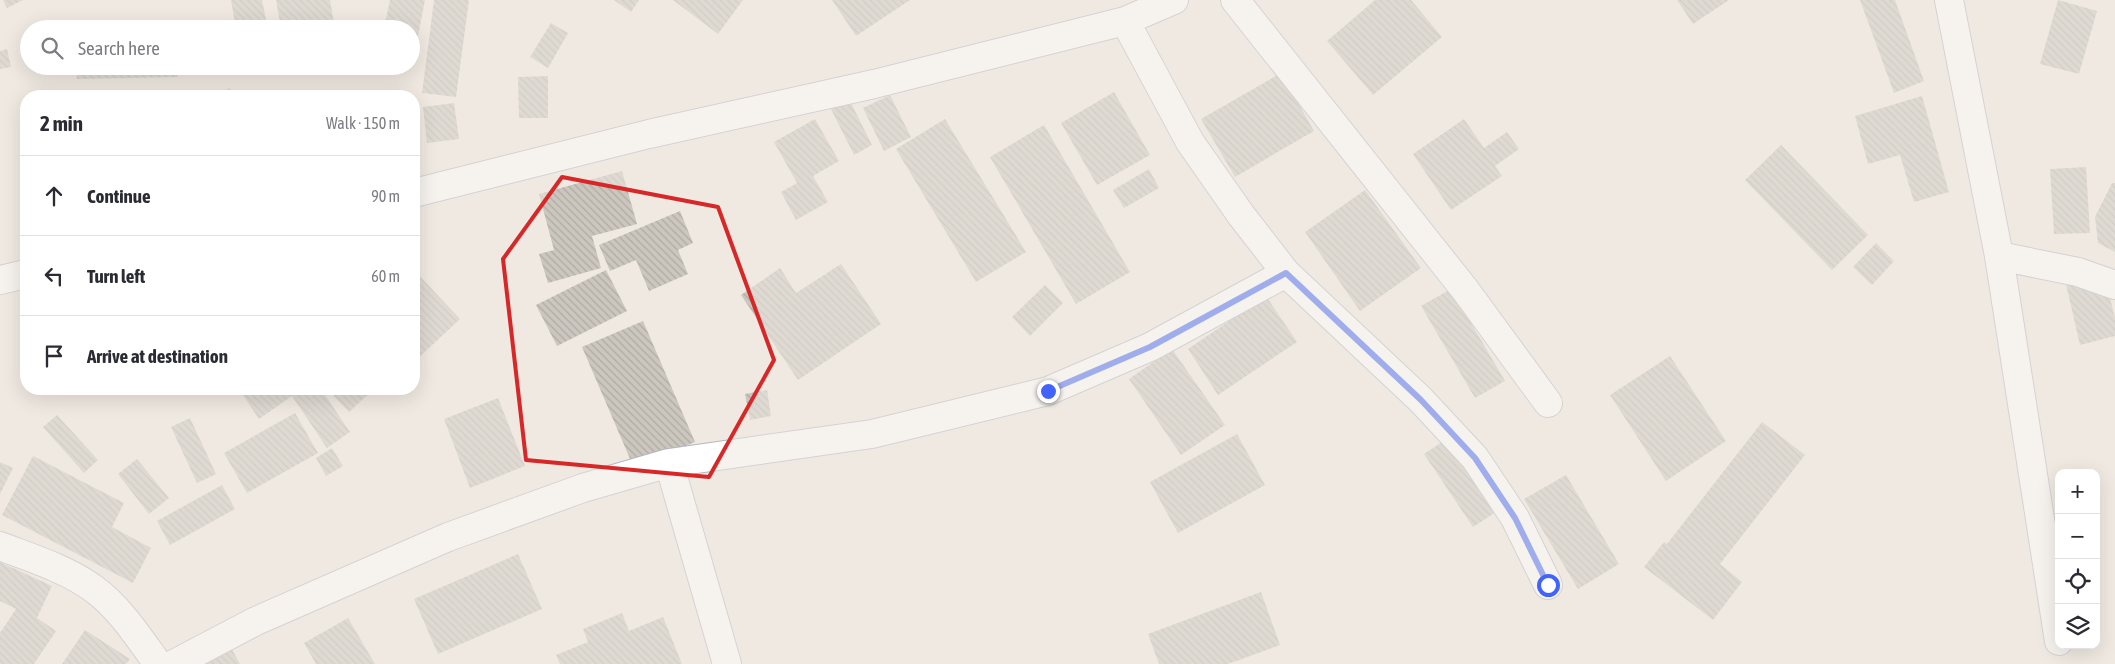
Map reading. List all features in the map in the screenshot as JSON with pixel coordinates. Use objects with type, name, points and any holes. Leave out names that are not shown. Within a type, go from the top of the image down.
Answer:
[{"type":"street","points":[[420,191],[649,134],[874,84],[1125,21],[1174,0]]},
{"type":"street","points":[[1235,0],[1466,291],[1548,403]]},
{"type":"street","points":[[1949,0],[1999,256],[2055,615]]},
{"type":"street","points":[[1125,21],[1190,142],[1241,215],[1286,273],[1421,400],[1475,458],[1515,518],[1548,585]]},
{"type":"street","points":[[1999,256],[2078,272],[2115,285]]},
{"type":"street","points":[[174,664],[256,621],[448,537],[583,488],[669,463],[872,434],[1048,391],[1150,347],[1286,273]]},
{"type":"street","points":[[0,280],[20,275]]},
{"type":"street","points":[[669,463],[728,664]]},
{"type":"street","points":[[0,546],[63,572],[94,589],[124,617],[158,664]]},
{"type":"street","points":[[2059,649],[2061,664]]},
{"type":"highlighted area","points":[[562,177],[718,207],[774,360],[709,477],[526,460],[503,259]]},
{"type":"building","points":[[3,0],[23,0],[7,8]]},
{"type":"building","points":[[231,0],[262,0],[266,20],[234,20]]},
{"type":"building","points":[[276,0],[330,0],[333,20],[279,20]]},
{"type":"building","points":[[390,0],[425,0],[420,26],[420,20],[386,20]]},
{"type":"building","points":[[434,0],[469,0],[456,97],[422,93]]},
{"type":"building","points":[[614,0],[639,0],[631,12]]},
{"type":"building","points":[[673,0],[743,0],[718,34]]},
{"type":"building","points":[[832,0],[910,0],[856,36]]},
{"type":"building","points":[[1375,0],[1411,0],[1442,37],[1373,95],[1327,41]]},
{"type":"building","points":[[1677,0],[1729,0],[1693,24]]},
{"type":"building","points":[[1860,0],[1895,0],[1924,81],[1894,93]]},
{"type":"building","points":[[2058,0],[2097,11],[2079,74],[2040,64]]},
{"type":"building","points":[[551,23],[568,33],[548,68],[530,57]]},
{"type":"building","points":[[7,49],[11,67],[0,69],[0,51]]},
{"type":"building","points":[[1281,73],[1314,131],[1235,177],[1201,119]]},
{"type":"building","points":[[77,75],[178,75],[178,77],[77,79]]},
{"type":"building","points":[[548,76],[548,118],[519,118],[518,77]]},
{"type":"building","points":[[1114,92],[1150,155],[1097,185],[1061,123]]},
{"type":"building","points":[[890,95],[911,137],[884,151],[863,108]]},
{"type":"building","points":[[1922,96],[1949,192],[1914,202],[1900,155],[1868,164],[1855,116]]},
{"type":"building","points":[[849,99],[872,145],[854,155],[831,109]]},
{"type":"building","points":[[454,103],[459,139],[427,143],[423,107]]},
{"type":"building","points":[[815,119],[839,161],[813,176],[828,202],[796,220],[781,192],[797,183],[774,142]]},
{"type":"building","points":[[945,119],[1026,252],[976,282],[896,149]]},
{"type":"building","points":[[1464,119],[1484,148],[1507,132],[1519,149],[1495,166],[1502,176],[1451,210],[1413,154]]},
{"type":"building","points":[[1044,125],[1130,272],[1076,304],[990,157]]},
{"type":"building","points":[[1781,145],[1868,235],[1832,270],[1745,180]]},
{"type":"building","points":[[2086,167],[2090,233],[2054,234],[2050,169]]},
{"type":"building","points":[[1149,169],[1159,188],[1124,208],[1113,190]]},
{"type":"building","points":[[622,171],[637,224],[592,236],[601,268],[548,283],[539,254],[554,250],[539,194]]},
{"type":"building","points":[[2112,183],[2115,183],[2115,252],[2098,243],[2095,217]]},
{"type":"building","points":[[1365,190],[1421,268],[1360,311],[1305,232]]},
{"type":"building","points":[[680,211],[693,243],[678,250],[688,274],[649,291],[636,260],[610,271],[599,245]]},
{"type":"building","points":[[1876,243],[1894,261],[1872,285],[1853,267]]},
{"type":"building","points":[[841,264],[881,324],[798,380],[741,295],[780,268],[796,293]]},
{"type":"building","points":[[606,270],[627,311],[557,346],[536,305]]},
{"type":"building","points":[[2104,274],[2115,318],[2115,336],[2080,345],[2066,284]]},
{"type":"building","points":[[420,276],[460,319],[420,356]]},
{"type":"building","points":[[1045,285],[1063,303],[1030,336],[1012,317]]},
{"type":"building","points":[[1451,289],[1505,381],[1475,398],[1421,306]]},
{"type":"building","points":[[1266,296],[1297,342],[1218,395],[1188,349]]},
{"type":"building","points":[[643,321],[695,442],[634,468],[582,347]]},
{"type":"building","points":[[1172,349],[1225,425],[1181,455],[1129,379]]},
{"type":"building","points":[[1670,356],[1726,441],[1666,481],[1610,395]]},
{"type":"building","points":[[767,390],[771,416],[750,420],[745,394]]},
{"type":"building","points":[[243,395],[325,395],[350,432],[327,448],[292,396],[259,419]]},
{"type":"building","points":[[333,395],[367,395],[349,412]]},
{"type":"building","points":[[498,398],[525,466],[470,488],[444,419]]},
{"type":"building","points":[[295,413],[318,453],[247,493],[224,453]]},
{"type":"building","points":[[57,415],[98,460],[84,473],[43,427]]},
{"type":"building","points":[[190,418],[216,474],[197,483],[171,427]]},
{"type":"building","points":[[1762,422],[1805,455],[1720,564],[1742,582],[1713,620],[1644,567],[1664,542],[1667,544]]},
{"type":"building","points":[[1237,434],[1265,485],[1178,533],[1150,482]]},
{"type":"building","points":[[1448,438],[1496,512],[1473,527],[1424,454]]},
{"type":"building","points":[[332,448],[343,466],[326,476],[316,458]]},
{"type":"building","points":[[33,456],[124,503],[112,527],[151,548],[133,583],[2,515]]},
{"type":"building","points":[[137,459],[169,498],[149,514],[118,474]]},
{"type":"building","points":[[0,462],[13,468],[0,494]]},
{"type":"building","points":[[1566,475],[1619,564],[1578,589],[1524,499]]},
{"type":"building","points":[[222,485],[235,509],[170,545],[157,521]]},
{"type":"building","points":[[518,554],[542,609],[438,654],[414,599]]},
{"type":"building","points":[[0,562],[52,586],[37,618],[56,631],[34,664],[0,664],[0,633],[16,609],[0,601]]},
{"type":"building","points":[[1261,592],[1280,645],[1228,664],[1159,664],[1148,634]]},
{"type":"building","points":[[622,613],[629,631],[663,617],[682,664],[560,664],[556,655],[588,642],[583,629]]},
{"type":"building","points":[[348,618],[375,664],[316,664],[304,643]]},
{"type":"building","points":[[85,630],[130,659],[126,664],[62,664]]},
{"type":"building","points":[[229,644],[240,664],[196,664]]},
{"type":"route","points":[[1048,391],[1150,347],[1286,273],[1421,400],[1475,458],[1515,518],[1548,585]]}]
